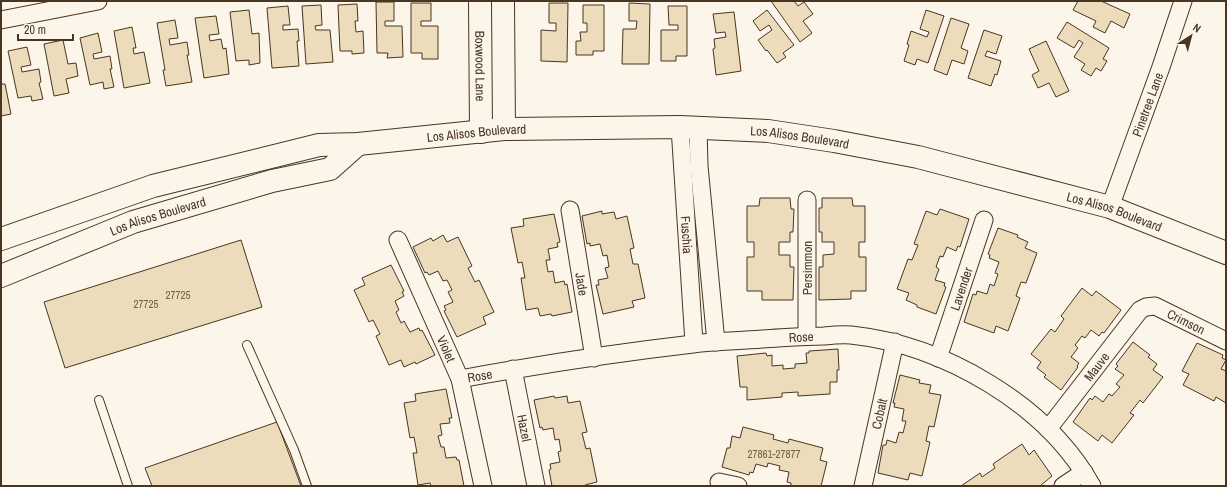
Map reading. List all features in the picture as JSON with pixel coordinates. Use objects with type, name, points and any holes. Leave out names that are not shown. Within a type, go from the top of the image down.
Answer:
[{"type":"main road","name":"Boxwood Lane","points":[[480,1],[482,132]]},
{"type":"main road","name":"Boxwood Lane","points":[[503,1],[504,129]]},
{"type":"main road","name":"Los Alisos Boulevard","points":[[1,239],[153,186],[319,145],[358,144],[504,129],[689,127],[768,131],[834,140],[918,157],[1110,208],[1226,253]]},
{"type":"main road","name":"Los Alisos Boulevard","points":[[1,276],[134,222],[272,181],[330,169],[358,144]]},
{"type":"street","points":[[1,20],[98,1]]},
{"type":"street","name":"Pinetree Lane","points":[[1110,208],[1183,1]]},
{"type":"street","name":"Fuschia","points":[[689,127],[699,166],[716,342]]},
{"type":"street","name":"Fuschia","points":[[689,127],[686,234],[694,343]]},
{"type":"street","name":"Persimmon","points":[[807,200],[807,336]]},
{"type":"street","name":"Jade","points":[[570,210],[594,358]]},
{"type":"street","name":"Lavender","points":[[938,358],[984,220]]},
{"type":"street","name":"Violet","points":[[398,240],[460,378],[483,486]]},
{"type":"street","name":"Crimson","points":[[1146,307],[1155,306],[1226,340]]},
{"type":"street","name":"Mauve","points":[[1048,429],[1140,310],[1146,307]]},
{"type":"street","name":"Rose","points":[[460,378],[694,343],[807,336],[850,335],[895,342],[938,358],[981,377],[1022,406],[1059,439],[1088,479]]},
{"type":"street","name":"Cobalt","points":[[863,486],[895,342]]},
{"type":"street","name":"Hazel","points":[[513,369],[536,486]]},
{"type":"street","points":[[1063,486],[1088,479]]},
{"type":"street","points":[[719,482],[738,486]]},
{"type":"lane","points":[[247,345],[294,450],[307,486]]},
{"type":"lane","points":[[99,400],[128,486]]},
{"type":"building","points":[[771,1],[794,1],[798,6],[804,2],[813,14],[803,21],[812,33],[800,42]]},
{"type":"building","points":[[1078,1],[1101,1],[1130,14],[1124,28],[1111,21],[1105,33],[1093,27],[1096,21],[1073,10]]},
{"type":"building","points":[[376,2],[394,2],[394,21],[385,21],[385,26],[402,26],[403,57],[387,58],[388,53],[377,53]]},
{"type":"building","points":[[411,3],[431,3],[431,21],[421,21],[421,26],[438,26],[438,59],[422,59],[422,53],[411,53]]},
{"type":"building","points":[[549,3],[568,3],[567,62],[541,61],[541,30],[556,31],[556,23],[549,23]]},
{"type":"building","points":[[629,3],[650,4],[649,64],[622,64],[623,29],[636,29],[637,21],[629,21]]},
{"type":"building","points":[[357,4],[358,21],[355,21],[356,32],[363,31],[364,53],[352,54],[352,51],[340,51],[338,5]]},
{"type":"building","points":[[321,5],[322,25],[315,26],[316,30],[330,30],[333,62],[306,64],[302,6]]},
{"type":"building","points":[[583,5],[604,5],[604,51],[593,51],[593,55],[576,55],[576,41],[581,41],[580,32],[587,32],[587,23],[583,23]]},
{"type":"building","points":[[288,6],[290,25],[283,25],[283,30],[298,29],[299,41],[297,41],[299,66],[272,68],[267,8]]},
{"type":"building","points":[[668,6],[687,6],[687,56],[676,56],[676,61],[661,61],[661,30],[678,30],[678,25],[669,25]]},
{"type":"building","points":[[249,10],[252,34],[259,33],[260,63],[249,65],[249,60],[236,61],[230,12]]},
{"type":"building","points":[[767,10],[794,45],[783,53],[786,57],[777,63],[758,40],[772,30],[769,25],[760,31],[753,21]]},
{"type":"building","points":[[926,10],[944,16],[928,63],[917,59],[915,65],[904,61],[909,45],[907,44],[911,31],[927,37],[929,32],[920,29]]},
{"type":"building","points":[[734,12],[741,71],[716,75],[713,49],[715,48],[714,39],[726,37],[725,32],[716,33],[713,14]]},
{"type":"building","points":[[216,16],[219,34],[209,35],[210,41],[221,39],[223,49],[226,48],[229,74],[204,78],[195,18]]},
{"type":"building","points":[[951,18],[969,24],[961,48],[968,51],[964,64],[952,60],[947,75],[934,70]]},
{"type":"building","points":[[175,20],[178,38],[169,39],[170,45],[187,42],[189,55],[187,55],[192,82],[166,86],[163,70],[165,70],[157,23]]},
{"type":"building","points":[[1067,22],[1109,48],[1103,59],[1107,61],[1101,71],[1096,68],[1091,76],[1081,70],[1085,64],[1074,57],[1083,43],[1079,40],[1074,48],[1057,38]]},
{"type":"building","points":[[132,27],[136,48],[133,48],[134,54],[144,52],[150,83],[124,88],[114,31]]},
{"type":"building","points":[[984,30],[1002,36],[996,54],[987,51],[985,56],[1001,61],[997,75],[995,74],[991,86],[968,78]]},
{"type":"building","points":[[98,33],[102,52],[93,54],[94,59],[110,56],[112,69],[110,69],[114,87],[104,89],[103,82],[90,85],[80,38]]},
{"type":"building","points":[[63,40],[68,64],[76,63],[78,76],[66,79],[69,93],[54,96],[44,44]]},
{"type":"building","points":[[1046,41],[1069,91],[1056,97],[1049,83],[1038,88],[1032,75],[1039,71],[1029,49]]},
{"type":"building","points":[[27,47],[31,65],[21,67],[22,72],[39,69],[41,82],[39,83],[43,99],[32,101],[31,96],[18,98],[8,51]]},
{"type":"building","points":[[1,84],[5,84],[11,114],[1,116]]},
{"type":"building","points":[[760,198],[790,198],[791,209],[794,209],[793,232],[790,232],[790,242],[779,242],[779,255],[790,255],[790,267],[794,267],[793,300],[762,300],[762,291],[747,291],[747,257],[754,257],[754,242],[747,242],[747,206],[759,206]]},
{"type":"building","points":[[822,198],[852,198],[853,206],[865,206],[865,242],[859,242],[859,257],[866,257],[866,291],[851,291],[851,299],[819,300],[819,267],[823,267],[823,255],[834,254],[834,242],[822,242],[822,232],[819,232],[819,208],[822,208]]},
{"type":"building","points":[[940,209],[969,219],[960,247],[958,246],[956,251],[947,247],[943,257],[940,256],[936,267],[939,269],[935,280],[945,283],[944,286],[946,287],[936,314],[917,307],[917,305],[906,300],[909,293],[897,289],[908,259],[912,260],[918,245],[914,244],[926,211],[937,215]]},
{"type":"building","points":[[602,211],[602,214],[614,212],[616,219],[627,216],[634,248],[630,249],[633,264],[638,264],[645,298],[632,301],[634,307],[603,314],[596,285],[599,285],[598,280],[608,278],[605,268],[609,267],[607,255],[603,256],[600,244],[590,246],[590,243],[587,244],[582,216]]},
{"type":"building","points":[[554,214],[560,242],[557,243],[558,247],[548,249],[550,260],[546,260],[548,272],[553,271],[555,283],[564,281],[565,285],[567,284],[572,312],[552,316],[551,314],[540,316],[538,308],[526,310],[521,278],[525,278],[522,262],[518,263],[511,228],[524,226],[523,219]]},
{"type":"building","points":[[998,228],[1018,235],[1017,237],[1028,242],[1025,248],[1037,253],[1026,283],[1021,282],[1016,296],[1020,298],[1008,331],[996,326],[994,333],[964,322],[973,294],[976,295],[977,291],[987,294],[990,284],[994,286],[998,274],[995,273],[999,262],[989,258],[990,255],[988,254]]},
{"type":"building","points":[[443,235],[447,242],[458,237],[472,266],[468,268],[475,282],[479,280],[494,312],[483,317],[486,324],[457,337],[444,311],[446,310],[444,306],[453,302],[448,292],[452,290],[447,280],[443,281],[438,271],[429,275],[427,272],[425,273],[413,247],[431,238],[433,241]]},
{"type":"building","points":[[241,240],[262,307],[65,368],[44,302]]},
{"type":"building","points":[[391,265],[404,291],[402,292],[404,296],[395,301],[399,310],[396,312],[401,323],[404,321],[410,332],[419,328],[420,331],[422,330],[435,355],[416,364],[415,362],[404,367],[401,360],[389,365],[376,336],[380,334],[373,320],[369,322],[354,290],[365,285],[362,278]]},
{"type":"building","points":[[1082,288],[1092,296],[1096,291],[1121,310],[1104,333],[1102,332],[1099,336],[1091,330],[1085,338],[1082,336],[1075,345],[1078,348],[1071,357],[1079,363],[1077,366],[1078,367],[1061,390],[1044,377],[1046,375],[1037,368],[1041,362],[1031,354],[1051,329],[1055,332],[1064,319],[1061,316]]},
{"type":"building","points":[[1133,342],[1150,355],[1148,357],[1157,364],[1153,370],[1163,377],[1143,403],[1140,400],[1130,413],[1134,415],[1112,443],[1102,435],[1098,441],[1073,422],[1090,398],[1092,400],[1095,396],[1103,402],[1109,394],[1112,396],[1120,387],[1116,384],[1124,375],[1115,369],[1118,366],[1116,364]]},
{"type":"building","points":[[1197,343],[1223,355],[1222,358],[1226,360],[1221,369],[1226,371],[1226,403],[1216,397],[1214,401],[1183,385],[1189,374],[1182,371]]},
{"type":"building","points":[[838,349],[839,370],[837,370],[837,382],[830,382],[830,394],[798,396],[798,392],[782,393],[782,397],[747,400],[747,387],[740,387],[737,356],[766,353],[767,356],[772,355],[772,366],[783,365],[783,369],[795,368],[795,364],[807,363],[806,353],[809,353],[809,351]]},
{"type":"building","points":[[900,375],[920,380],[919,383],[931,385],[929,393],[941,395],[934,427],[929,426],[926,441],[930,442],[922,476],[910,473],[908,480],[878,473],[883,445],[886,445],[887,440],[896,443],[899,432],[903,433],[906,421],[902,421],[904,409],[894,407],[895,403],[893,403]]},
{"type":"building","points":[[446,389],[452,418],[449,418],[450,423],[440,424],[442,435],[438,436],[441,447],[444,447],[446,458],[456,457],[457,460],[459,460],[464,486],[431,486],[430,483],[418,485],[413,453],[417,453],[414,437],[410,438],[404,403],[416,401],[415,394]]},
{"type":"building","points":[[554,396],[555,398],[567,396],[568,403],[580,401],[587,432],[582,433],[586,449],[590,448],[597,482],[585,486],[552,486],[549,470],[551,469],[550,464],[560,462],[558,452],[561,451],[559,439],[555,440],[553,428],[543,430],[542,427],[540,428],[534,400]]},
{"type":"building","points":[[277,422],[301,486],[152,486],[145,468]]},
{"type":"building","points":[[743,427],[774,435],[773,439],[788,443],[789,439],[823,448],[820,460],[827,462],[821,486],[791,486],[791,483],[787,482],[789,472],[779,470],[780,466],[768,463],[767,467],[756,464],[753,473],[750,472],[749,475],[722,467],[727,448],[730,448],[732,436],[740,438]]},
{"type":"building","points":[[1022,444],[1029,455],[1034,450],[1052,476],[1040,486],[961,486],[980,473],[982,477],[995,468],[993,464]]}]
